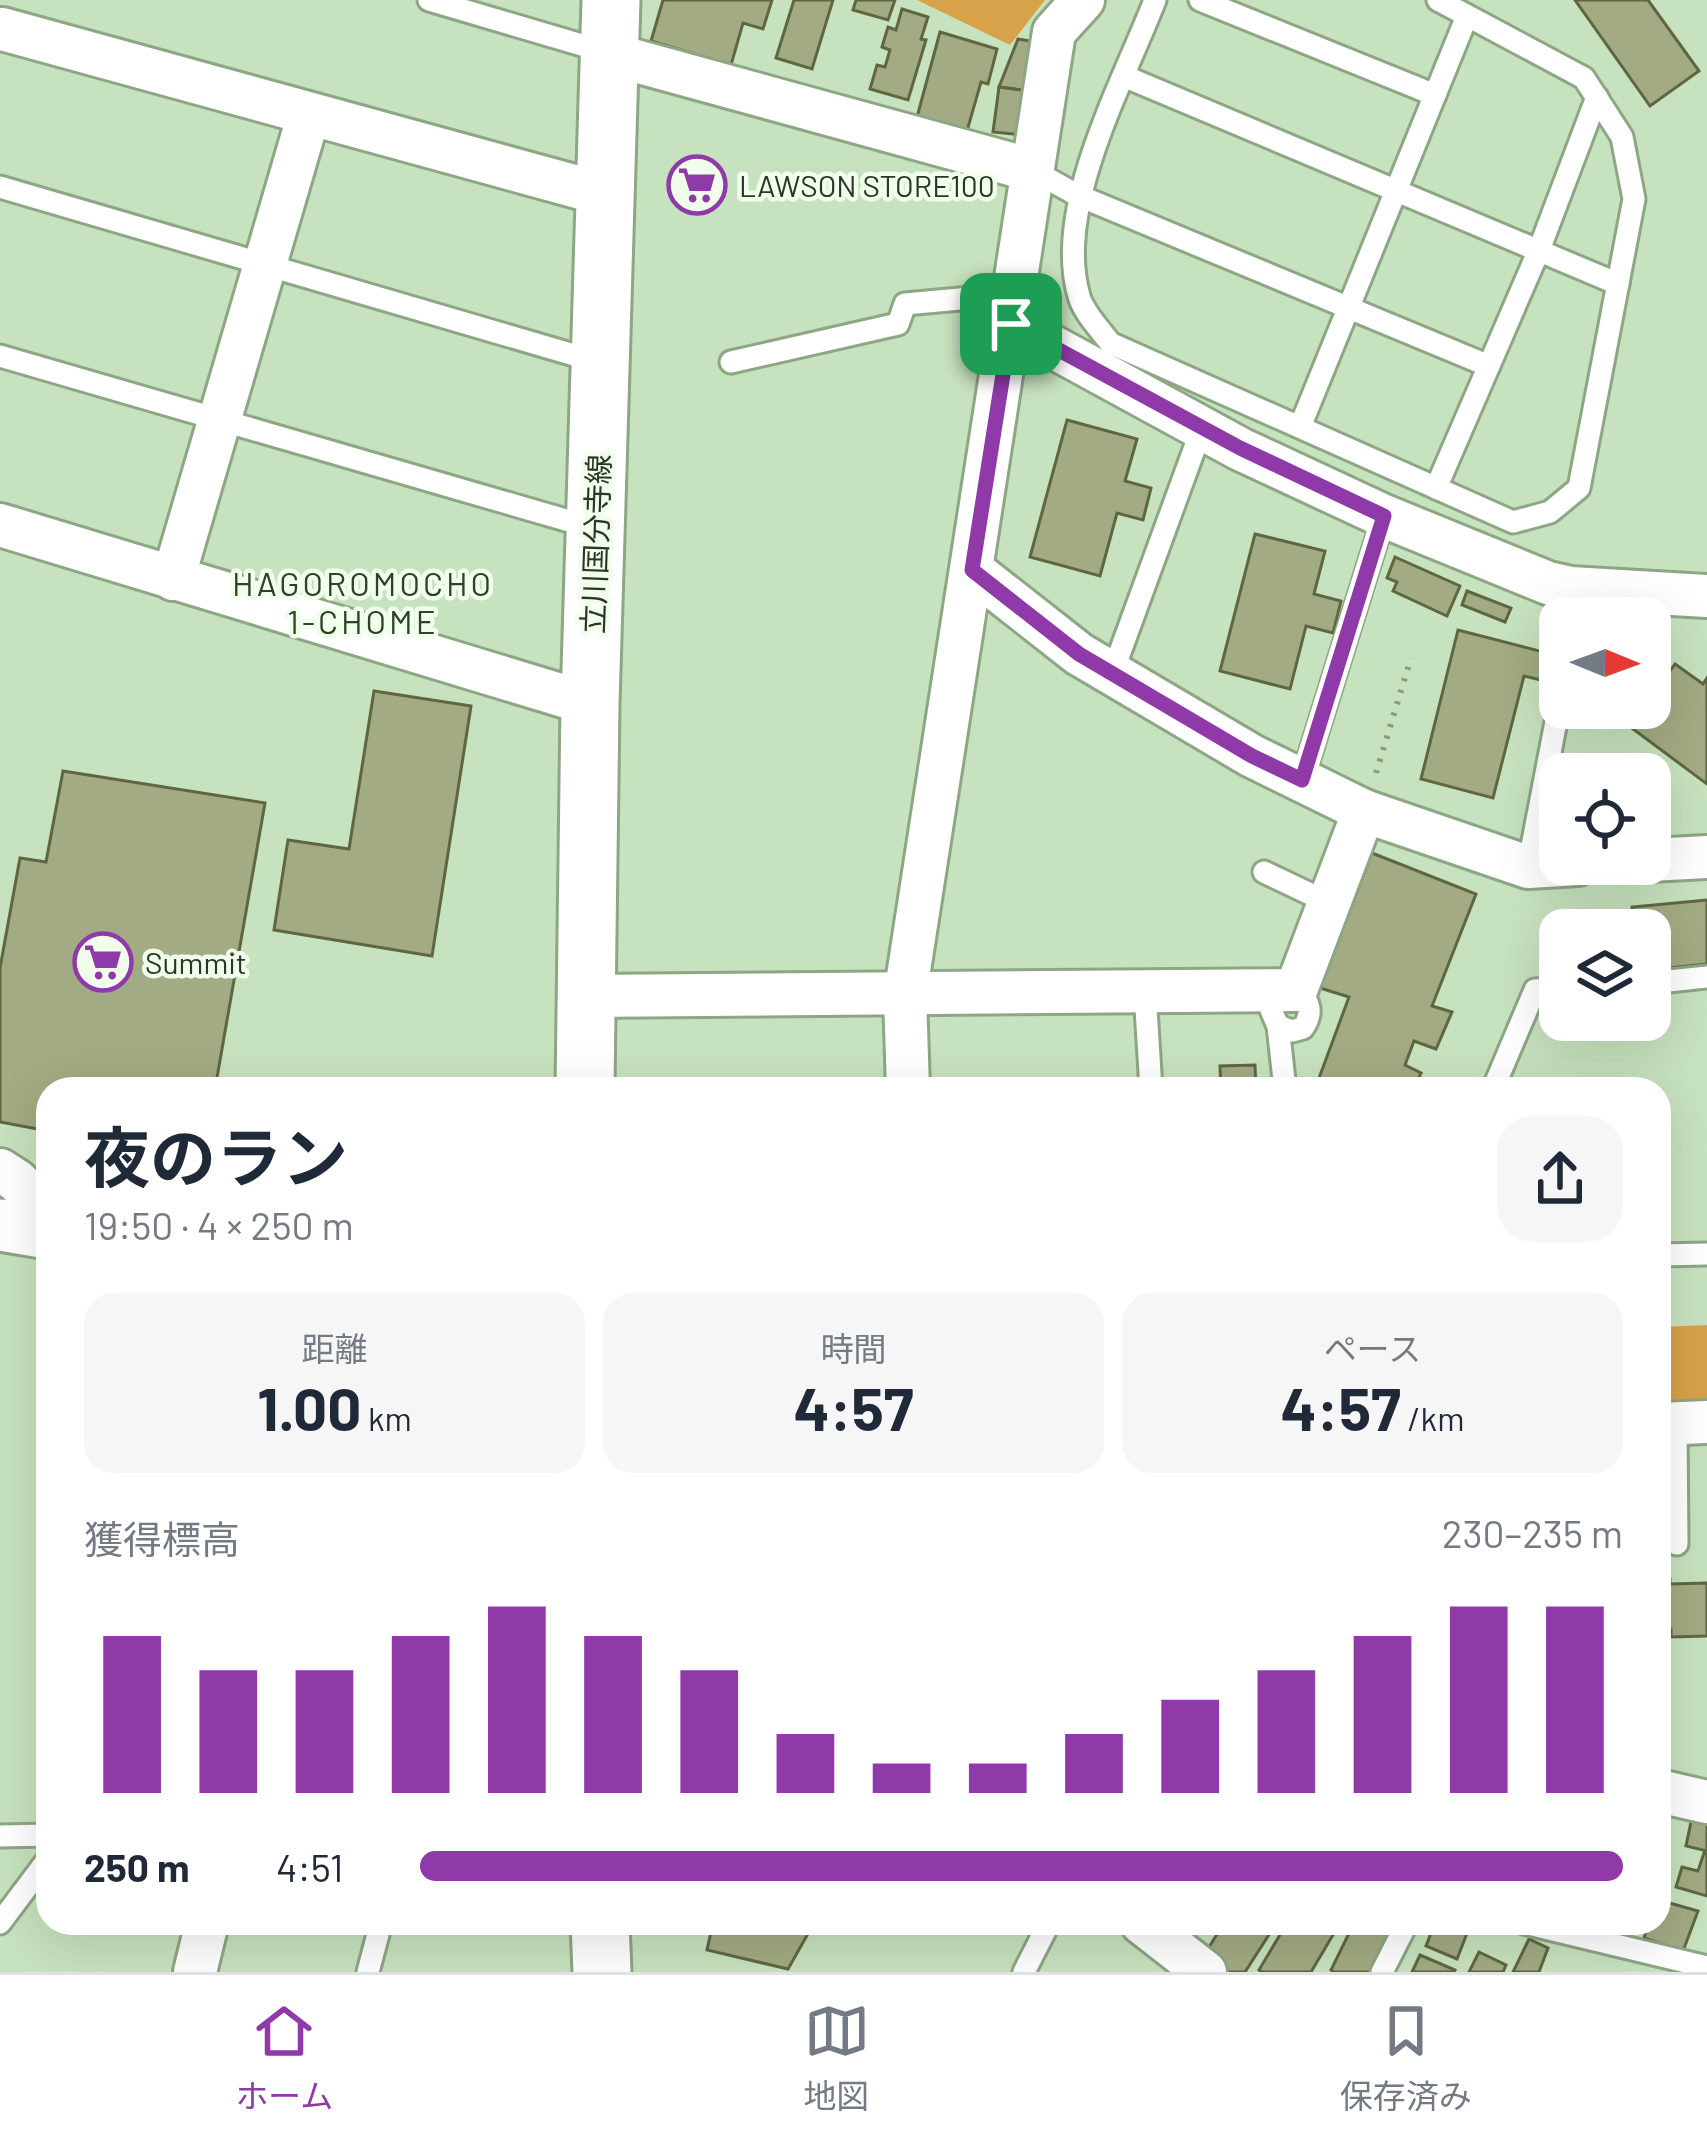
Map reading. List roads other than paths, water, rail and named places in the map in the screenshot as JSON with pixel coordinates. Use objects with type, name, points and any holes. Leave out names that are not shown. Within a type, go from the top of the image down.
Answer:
[{"type":"main road","name":"立川国分寺線","points":[[584,1077],[610,27]]},
{"type":"main road","points":[[600,1935],[602,1972]]},
{"type":"street","points":[[908,1077],[905,996],[1054,32],[1083,0]]},
{"type":"street","points":[[4,22],[309,114],[603,194]]},
{"type":"street","points":[[610,27],[1032,170]]},
{"type":"street","points":[[173,579],[309,114]]},
{"type":"street","points":[[1013,309],[1202,428],[1384,516],[1548,583],[1570,597]]},
{"type":"street","points":[[0,525],[590,704]]},
{"type":"street","points":[[972,570],[1079,654],[1302,780],[1364,811],[1528,866],[1539,866]]},
{"type":"street","points":[[584,996],[1145,992],[1285,1002],[1364,811]]},
{"type":"street","points":[[1671,859],[1707,857]]},
{"type":"street","points":[[0,1170],[36,1201]]},
{"type":"street","points":[[0,1225],[36,1231]]},
{"type":"street","points":[[1671,1794],[1707,1802]]},
{"type":"street","points":[[195,1972],[204,1935]]},
{"type":"lane","points":[[429,0],[610,27]]},
{"type":"lane","points":[[1155,0],[1077,195],[1074,258],[1079,299],[1110,343],[1513,522],[1550,512],[1579,488],[1634,199],[1622,137],[1584,78],[1438,0]]},
{"type":"lane","points":[[1201,0],[1435,95]]},
{"type":"lane","points":[[1300,428],[1467,16]]},
{"type":"lane","points":[[1126,76],[1618,284]]},
{"type":"lane","points":[[1436,488],[1539,250],[1597,97]]},
{"type":"lane","points":[[1032,170],[1077,195],[1489,366]]},
{"type":"lane","points":[[0,187],[600,362]]},
{"type":"lane","points":[[731,362],[898,324],[905,304],[1013,309]]},
{"type":"lane","points":[[0,356],[597,530]]},
{"type":"lane","points":[[1112,674],[1202,428]]},
{"type":"lane","points":[[1302,780],[1384,516]]},
{"type":"lane","points":[[1689,595],[1707,621]]},
{"type":"lane","points":[[1528,866],[1555,729]]},
{"type":"lane","points":[[1264,872],[1329,903]]},
{"type":"lane","points":[[1671,980],[1707,977]]},
{"type":"lane","points":[[1497,1077],[1539,989]]},
{"type":"lane","points":[[1145,992],[1150,1077]]},
{"type":"lane","points":[[1285,1002],[1286,1077]]},
{"type":"lane","points":[[1671,1254],[1707,1253]]},
{"type":"lane","points":[[1677,1544],[1680,1424]]},
{"type":"lane","points":[[0,1836],[36,1835]]},
{"type":"lane","points":[[0,1923],[36,1875]]},
{"type":"lane","points":[[368,1972],[377,1935]]},
{"type":"lane","points":[[1024,1972],[1043,1935]]},
{"type":"lane","points":[[1382,1972],[1401,1935]]},
{"type":"lane","points":[[1564,1935],[1669,1966],[1707,1967]]},
{"type":"place","name":"LAWSON STORE100","points":[[697,185]]},
{"type":"place","name":"Summit","points":[[103,962]]},
{"type":"district","name":"HAGOROMOCHO 1-CHOME","points":[[363,602]]}]
